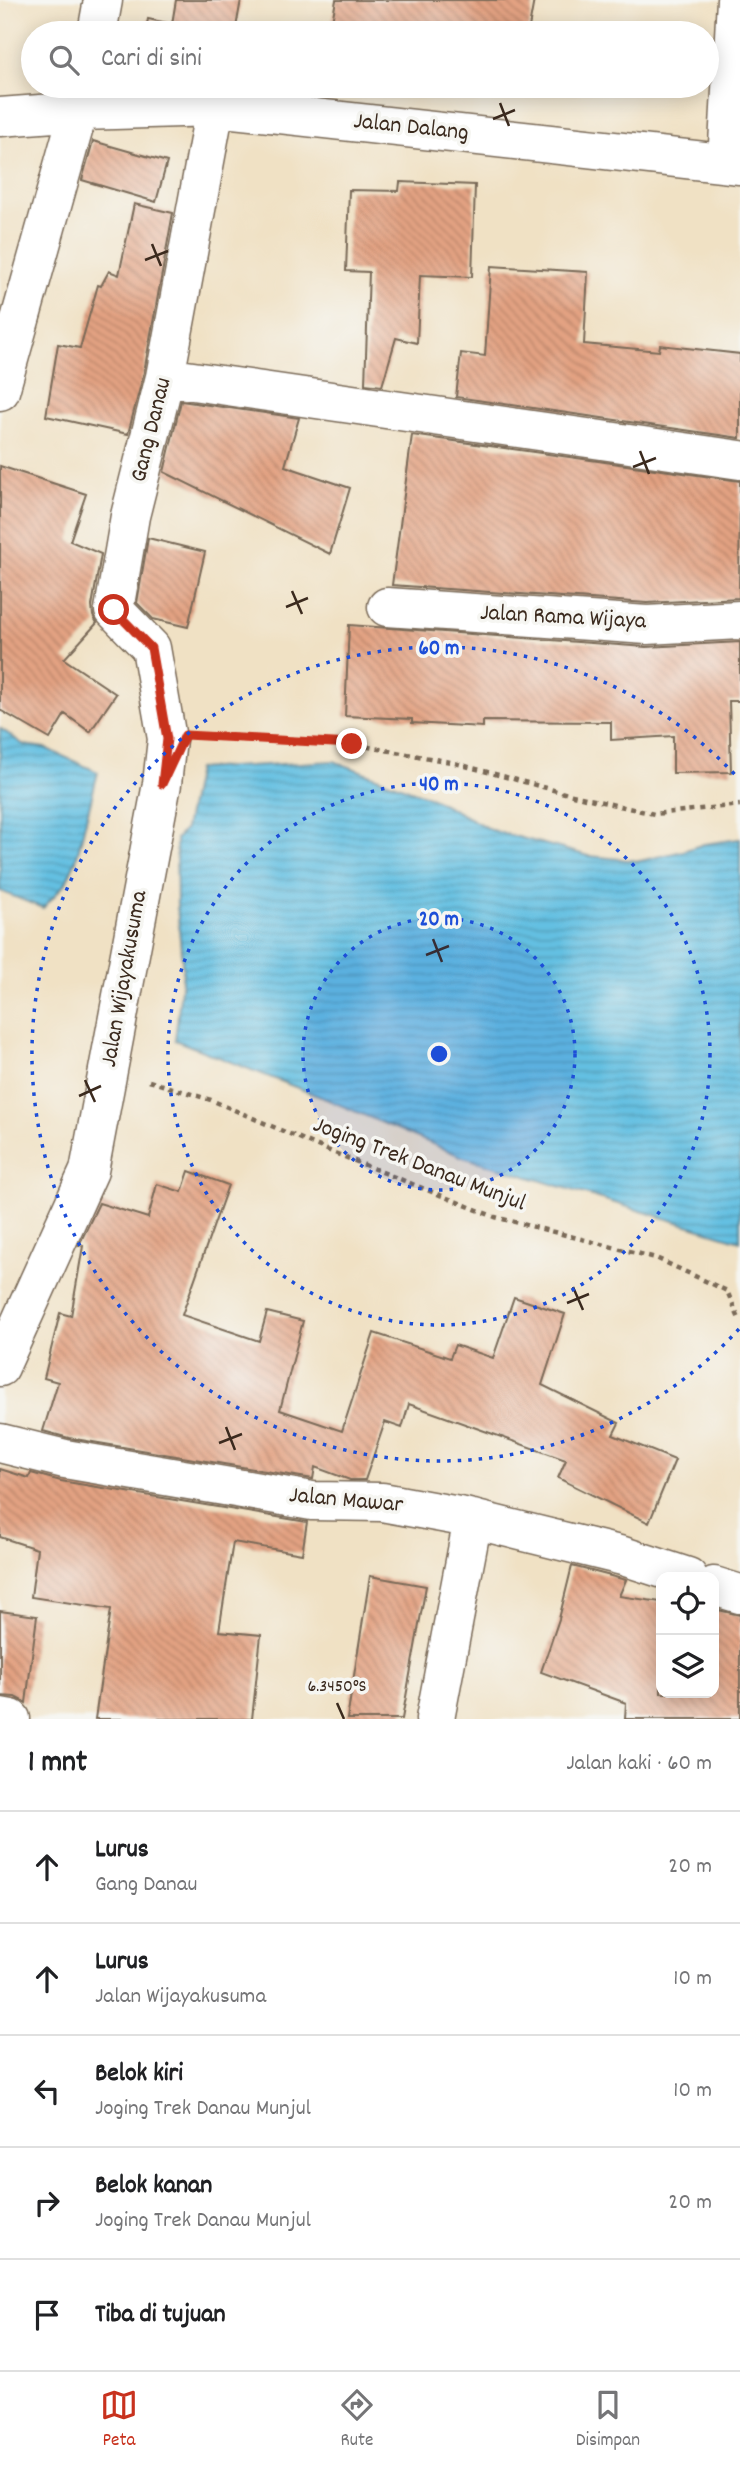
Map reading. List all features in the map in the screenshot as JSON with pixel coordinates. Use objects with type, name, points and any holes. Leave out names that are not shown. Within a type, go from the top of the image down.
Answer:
[{"type":"street","points":[[99,21],[103,0]]},
{"type":"street","points":[[733,164],[736,0]]},
{"type":"street","points":[[0,391],[83,98]]},
{"type":"street","name":"Jalan Dalang","points":[[0,117],[83,98],[215,107],[733,164]]},
{"type":"street","name":"Gang Danau","points":[[183,737],[151,648],[114,610],[130,516],[165,377],[215,107]]},
{"type":"street","points":[[165,377],[740,460]]},
{"type":"street","name":"Jalan Rama Wijaya","points":[[387,607],[647,625],[740,620]]},
{"type":"street","name":"Jalan Wijayakusuma","points":[[0,1367],[89,1171],[162,784],[183,737]]},
{"type":"street","name":"Jalan Mawar","points":[[0,1443],[65,1459],[312,1501],[382,1502],[473,1519],[623,1556],[673,1572]]},
{"type":"street","points":[[435,1719],[473,1519]]},
{"type":"street","points":[[719,1588],[740,1594]]},
{"type":"street","points":[[0,1717],[10,1719]]},
{"type":"path","points":[[183,737],[352,744],[451,762],[654,814],[740,805]]},
{"type":"path","name":"Joging Trek Danau Munjul","points":[[108,1068],[211,1100],[362,1165],[495,1217],[656,1258],[727,1291],[740,1321]]},
{"type":"water","points":[[0,728],[24,745],[45,748],[98,772],[76,860],[66,883],[43,908],[0,891]]},
{"type":"water","points":[[334,761],[432,798],[491,830],[589,856],[640,861],[704,844],[740,839],[740,1241],[463,1157],[326,1099],[175,1040],[183,971],[177,907],[176,839],[185,829],[197,769]]},
{"type":"building","points":[[176,0],[241,0],[237,21],[172,21]]},
{"type":"building","points":[[336,0],[534,0],[530,21],[332,21]]},
{"type":"building","points":[[93,141],[167,162],[156,202],[82,180]]},
{"type":"building","points":[[400,182],[475,185],[472,277],[420,275],[417,343],[396,338],[382,386],[365,384],[369,272],[346,271],[349,190],[399,191]]},
{"type":"building","points":[[134,204],[173,213],[144,372],[128,434],[46,416],[58,344],[80,348],[98,285],[101,286],[109,271],[119,275]]},
{"type":"building","points":[[491,266],[588,272],[584,344],[659,351],[660,345],[740,354],[740,438],[456,397],[461,353],[485,356]]},
{"type":"building","points":[[181,401],[299,418],[285,466],[350,488],[330,554],[164,472]]},
{"type":"building","points":[[412,435],[740,481],[739,598],[647,603],[392,585]]},
{"type":"building","points":[[0,466],[86,494],[70,541],[101,554],[92,606],[97,623],[64,659],[116,694],[90,732],[65,714],[50,739],[0,710]]},
{"type":"building","points":[[148,538],[205,552],[188,627],[153,619],[137,603]]},
{"type":"building","points":[[349,625],[646,647],[740,642],[740,701],[729,701],[731,772],[673,773],[673,736],[611,740],[611,722],[483,721],[483,727],[412,723],[412,719],[345,716]]},
{"type":"building","points":[[189,1171],[228,1185],[182,1315],[259,1341],[267,1312],[303,1321],[280,1410],[342,1431],[374,1333],[450,1358],[455,1345],[493,1358],[514,1297],[565,1314],[542,1385],[619,1423],[613,1435],[675,1460],[649,1523],[558,1478],[566,1460],[409,1404],[402,1428],[385,1422],[365,1480],[350,1480],[315,1467],[313,1479],[69,1438],[43,1431],[58,1382],[44,1378],[60,1313],[71,1316],[83,1246],[79,1245],[99,1203],[148,1218],[157,1184],[182,1192]]},
{"type":"building","points":[[0,1469],[29,1478],[31,1473],[61,1481],[307,1522],[302,1554],[233,1542],[219,1631],[261,1635],[252,1719],[95,1719],[111,1609],[31,1597],[37,1549],[0,1537]]},
{"type":"building","points":[[572,1566],[626,1580],[619,1596],[656,1601],[656,1698],[719,1698],[719,1610],[740,1615],[740,1719],[625,1719],[626,1703],[541,1672],[559,1619]]},
{"type":"building","points":[[370,1576],[426,1586],[402,1719],[347,1719]]},
{"type":"building","points":[[0,1611],[37,1616],[26,1703],[15,1697],[0,1696]]},
{"type":"route","points":[[114,610],[151,648],[167,739],[162,784],[185,735],[352,744]]}]
